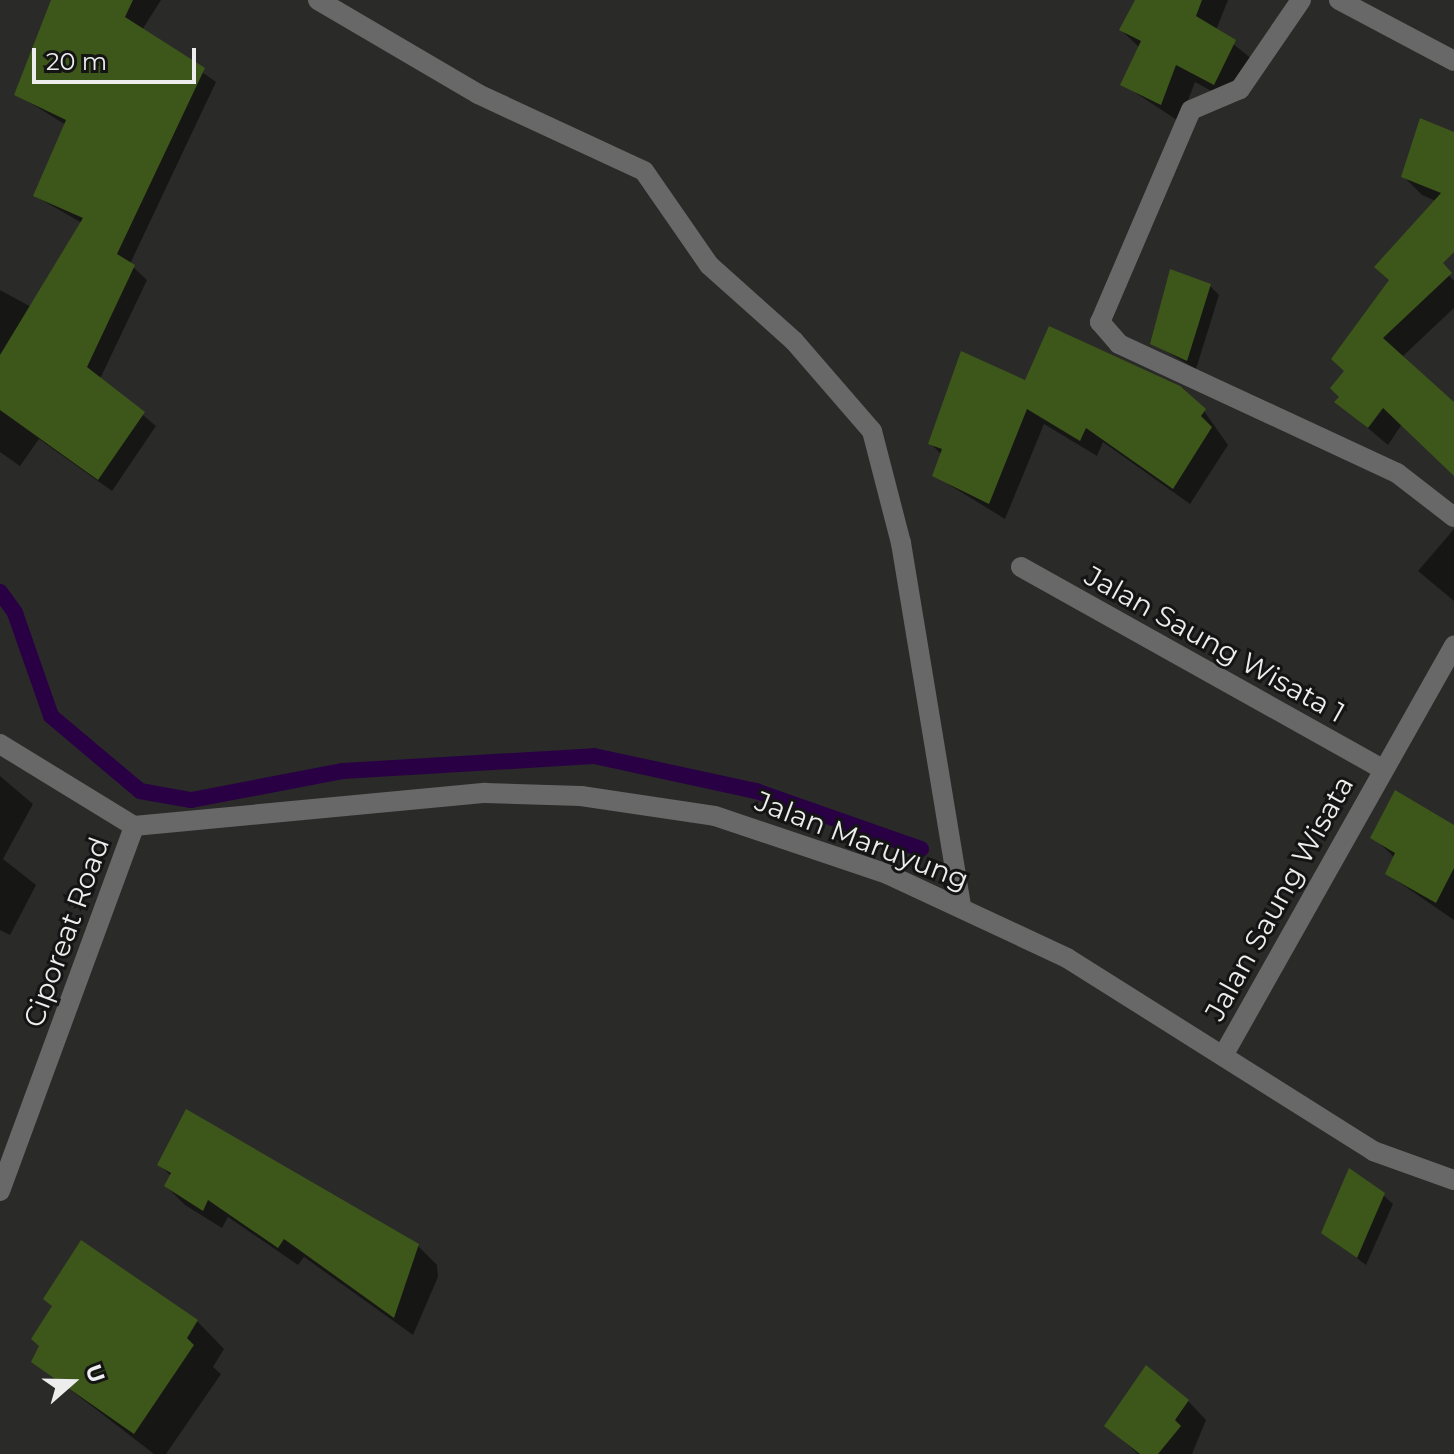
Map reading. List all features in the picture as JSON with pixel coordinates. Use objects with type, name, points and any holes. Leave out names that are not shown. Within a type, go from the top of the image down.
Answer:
[{"type":"street","points":[[318,0],[478,94],[644,171],[709,265],[794,341],[872,431],[901,543],[961,907]]},
{"type":"street","points":[[1301,0],[1240,89],[1191,110],[1100,322],[1119,344],[1397,473],[1454,517]]},
{"type":"street","points":[[1339,0],[1454,61]]},
{"type":"street","name":"Jalan Saung Wisata 1","points":[[1021,567],[1382,769]]},
{"type":"street","name":"Jalan Saung Wisata","points":[[1224,1054],[1336,864],[1382,769],[1454,645]]},
{"type":"street","points":[[0,744],[134,826]]},
{"type":"street","name":"Jalan Maruyung","points":[[134,826],[485,793],[581,796],[715,816],[791,837],[961,907],[1067,958],[1224,1054],[1373,1151],[1454,1180]]},
{"type":"street","name":"Ciporeat Road","points":[[0,1191],[134,826]]},
{"type":"building","points":[[51,0],[133,0],[125,17],[205,68],[117,254],[135,265],[87,367],[145,412],[98,480],[0,410],[0,355],[83,218],[33,196],[66,120],[14,95]]},
{"type":"building","points":[[1135,0],[1202,0],[1196,16],[1236,40],[1214,85],[1176,65],[1161,105],[1120,85],[1141,41],[1119,30]]},
{"type":"building","points":[[1420,118],[1454,132],[1454,252],[1443,263],[1452,273],[1383,338],[1454,402],[1454,476],[1383,408],[1368,428],[1334,402],[1339,397],[1330,388],[1344,371],[1331,359],[1389,280],[1374,267],[1441,193],[1401,177]]},
{"type":"building","points":[[1170,269],[1211,284],[1187,361],[1150,344]]},
{"type":"building","points":[[1049,326],[1180,386],[1206,409],[1201,416],[1212,427],[1173,489],[1086,428],[1080,441],[1027,409],[989,504],[932,476],[942,449],[928,444],[961,351],[1025,380]]},
{"type":"building","points":[[1395,790],[1454,825],[1454,868],[1436,903],[1385,874],[1395,853],[1370,838]]},
{"type":"building","points":[[186,1109],[419,1244],[394,1318],[284,1239],[278,1248],[208,1200],[203,1211],[164,1186],[171,1173],[157,1165]]},
{"type":"building","points":[[1349,1168],[1385,1193],[1357,1258],[1321,1233]]},
{"type":"building","points":[[81,1240],[198,1320],[187,1338],[194,1345],[134,1434],[31,1362],[39,1346],[31,1339],[52,1306],[43,1299]]},
{"type":"building","points":[[1146,1365],[1189,1400],[1175,1420],[1181,1426],[1158,1454],[1140,1454],[1104,1426]]},
{"type":"waterway","points":[[0,592],[15,613],[51,716],[140,791],[191,800],[343,771],[594,756],[756,791],[921,849]]}]
